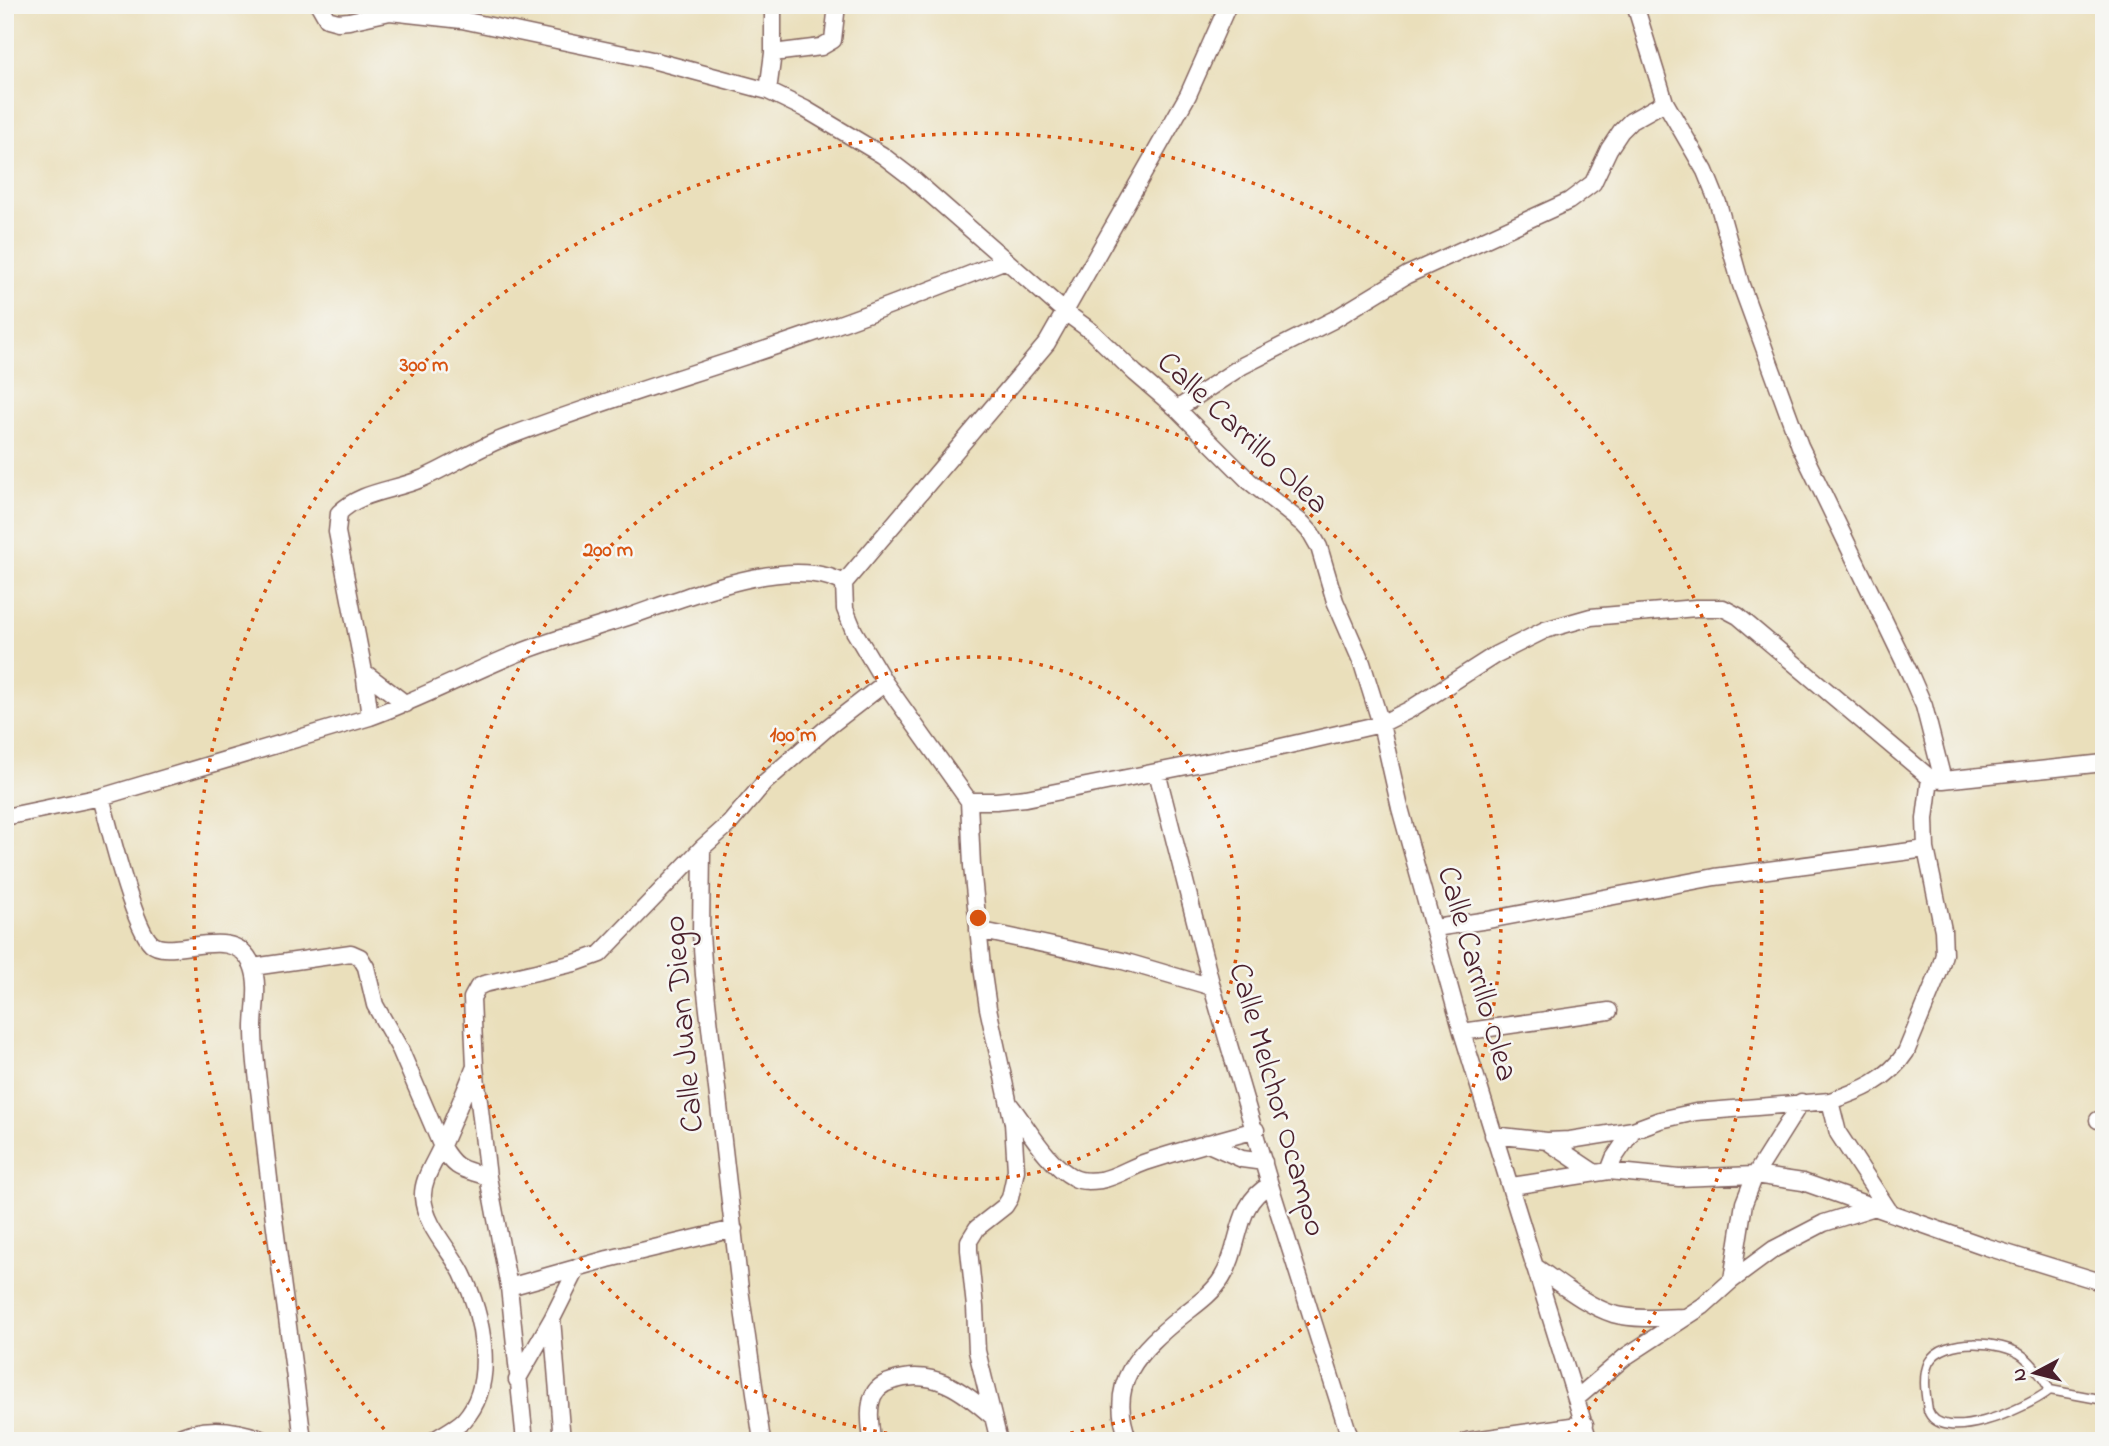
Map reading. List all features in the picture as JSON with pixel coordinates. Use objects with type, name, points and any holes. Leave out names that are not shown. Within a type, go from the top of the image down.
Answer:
[{"type":"street","name":"Calle Carrillo Olea","points":[[319,5],[327,19],[338,22],[390,12],[462,20],[652,60],[768,90],[805,109],[882,155],[912,178],[1065,312],[1082,323],[1177,409],[1249,481],[1311,533],[1319,547],[1335,601],[1362,663],[1381,724],[1400,808],[1462,1032],[1589,1441]]},
{"type":"street","points":[[768,90],[773,53],[773,5]]},
{"type":"street","points":[[773,53],[821,47],[833,40],[837,5]]},
{"type":"street","points":[[999,1441],[975,1337],[969,1250],[970,1241],[977,1228],[1005,1206],[1013,1186],[1016,1148],[988,1008],[978,930],[969,801],[885,683],[849,621],[845,608],[844,583],[1031,364],[1059,325],[1188,95],[1228,5]]},
{"type":"street","points":[[1493,1135],[1547,1141],[1599,1137],[1696,1112],[1830,1101],[1873,1083],[1900,1062],[1939,972],[1944,954],[1943,930],[1926,849],[1925,820],[1936,779],[1924,706],[1800,446],[1741,285],[1718,203],[1705,171],[1665,103],[1635,5]]},
{"type":"street","points":[[1177,409],[1242,366],[1333,320],[1407,275],[1569,201],[1593,183],[1621,131],[1631,121],[1665,103]]},
{"type":"street","points":[[370,718],[337,532],[339,513],[346,505],[422,479],[493,443],[547,422],[808,335],[1006,260]]},
{"type":"street","points":[[5,817],[101,797],[370,718],[519,653],[721,586],[800,573],[819,574],[844,583]]},
{"type":"street","points":[[969,801],[996,802],[1026,798],[1272,750],[1381,724],[1409,710],[1495,655],[1545,630],[1591,617],[1696,608],[1723,608],[1738,616],[1936,779],[2104,763]]},
{"type":"street","points":[[364,673],[406,704]]},
{"type":"street","points":[[525,1441],[509,1287],[488,1177],[475,1067],[472,998],[478,988],[497,981],[575,964],[600,954],[774,775],[828,727],[885,683]]},
{"type":"street","name":"Calle Melchor Ocampo","points":[[1157,772],[1212,987],[1270,1185],[1351,1441]]},
{"type":"street","points":[[101,797],[138,921],[149,941],[153,945],[167,947],[219,943],[245,953],[253,967],[256,978],[254,1030],[260,1099],[303,1441]]},
{"type":"street","name":"Calle Juan Diego","points":[[702,848],[703,961],[762,1441]]},
{"type":"street","points":[[1434,928],[1715,877],[1926,849]]},
{"type":"street","points":[[978,930],[1123,961],[1212,987]]},
{"type":"street","points":[[253,967],[351,953],[360,957],[364,961],[375,1005],[400,1049],[450,1161],[461,1170],[488,1177]]},
{"type":"street","points":[[1462,1032],[1609,1012]]},
{"type":"street","points":[[433,1441],[463,1421],[478,1400],[483,1363],[483,1340],[475,1304],[461,1272],[430,1222],[423,1196],[425,1181],[475,1067]]},
{"type":"street","points":[[1008,1101],[1057,1165],[1082,1181],[1112,1177],[1136,1166],[1206,1143],[1256,1130]]},
{"type":"street","points":[[1830,1101],[1838,1133],[1882,1209]]},
{"type":"street","points":[[1732,1280],[1744,1202],[1755,1175],[1801,1102]]},
{"type":"street","points":[[1602,1172],[1633,1130]]},
{"type":"street","points":[[1547,1141],[1602,1172]]},
{"type":"street","points":[[1206,1143],[1242,1159],[1264,1162]]},
{"type":"street","points":[[1512,1186],[1602,1172],[1679,1178],[1755,1175],[1804,1182],[1987,1247],[2104,1283]]},
{"type":"street","points":[[1129,1441],[1120,1411],[1122,1387],[1127,1375],[1165,1330],[1199,1302],[1222,1277],[1230,1261],[1245,1210],[1258,1192],[1270,1185]]},
{"type":"street","points":[[1577,1398],[1625,1357],[1703,1306],[1732,1280],[1774,1250],[1802,1233],[1843,1216],[1882,1209]]},
{"type":"street","points":[[509,1287],[578,1267],[734,1229]]},
{"type":"street","points":[[1534,1266],[1590,1302],[1613,1313],[1648,1318],[1684,1317]]},
{"type":"street","points":[[517,1380],[578,1267]]},
{"type":"street","points":[[552,1319],[562,1441]]},
{"type":"street","points":[[872,1441],[870,1407],[874,1393],[887,1382],[901,1378],[928,1376],[980,1405],[993,1417]]},
{"type":"street","points":[[1467,1441],[1585,1424]]},
{"type":"street","points":[[170,1441],[179,1436],[220,1428],[250,1434],[266,1441]]},
{"type":"lane","points":[[1938,1431],[1929,1415],[1926,1371],[1930,1360],[1941,1351],[1975,1344],[2003,1347],[2023,1356],[2039,1372],[2050,1390]]},
{"type":"lane","points":[[1996,1427],[2050,1390],[2104,1399]]}]
